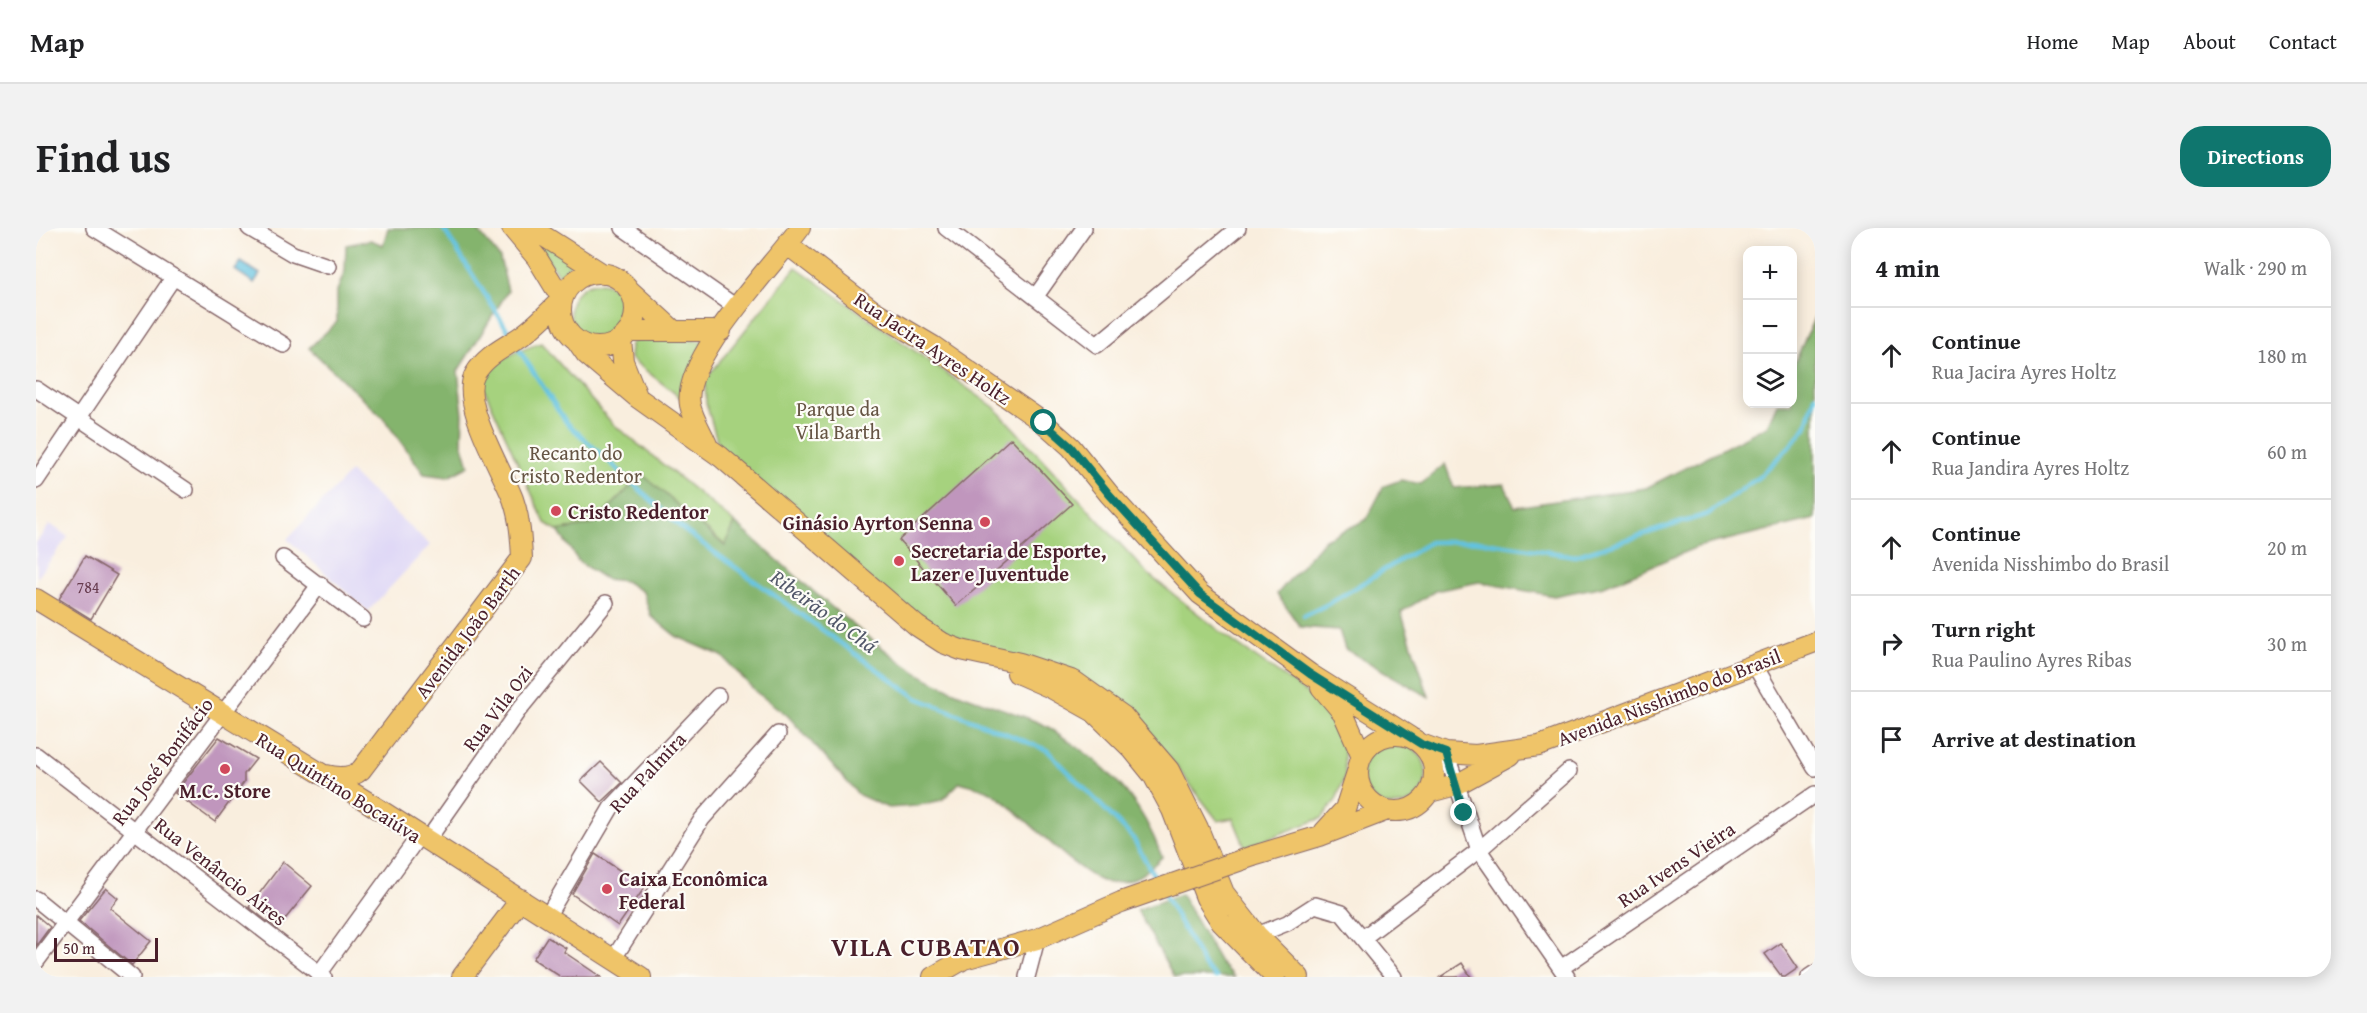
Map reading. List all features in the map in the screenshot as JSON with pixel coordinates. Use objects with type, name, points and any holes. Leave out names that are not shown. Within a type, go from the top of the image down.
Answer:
[{"type":"main road","points":[[512,228],[537,258],[562,299]]},
{"type":"main road","points":[[531,228],[603,274]]},
{"type":"main road","points":[[709,448],[690,405],[691,388],[696,370],[736,307],[800,228]]},
{"type":"main road","name":"Rua Jacira Ayres Holtz","points":[[788,245],[871,309],[933,346],[1044,423],[1071,447],[1109,494],[1200,594],[1310,674]]},
{"type":"main road","points":[[673,330],[612,276],[589,274],[577,279],[562,299],[560,312],[572,336],[586,354],[638,398],[709,448],[917,626],[952,647],[1034,667],[1074,681],[1099,696],[1140,733],[1169,770],[1198,828],[1224,893],[1257,935],[1276,967]]},
{"type":"main road","points":[[627,288],[634,303],[635,314],[625,335],[623,361],[638,398]]},
{"type":"main road","name":"Avenida João Barth","points":[[361,770],[522,558],[520,524],[513,499],[480,425],[472,397],[474,375],[497,350],[526,332],[562,299]]},
{"type":"main road","points":[[526,332],[572,336],[592,348],[605,347],[625,335],[673,330],[721,331]]},
{"type":"main road","name":"Rua Quintino Bocaiúva","points":[[36,599],[366,801],[423,839],[548,915],[641,977]]},
{"type":"main road","name":"Avenida Nisshimbo do Brasil","points":[[1415,740],[1446,753],[1476,755],[1539,746],[1815,642]]},
{"type":"main road","points":[[992,657],[1020,675],[1052,688],[1094,712],[1132,749],[1153,775],[1172,810],[1206,898],[1221,922],[1276,967],[1299,977]]},
{"type":"main road","points":[[1310,674],[1415,740],[1429,754],[1434,766],[1434,779],[1430,792],[1422,802],[1411,809],[1398,812],[1385,811],[1373,805],[1364,795],[1360,764],[1342,713],[1310,674]]},
{"type":"main road","points":[[1320,836],[1345,809],[1360,764],[1375,741],[1386,736],[1415,740]]},
{"type":"main road","name":"Avenida Nisshimbo do Brasil","points":[[1430,792],[1456,785],[1521,750]]},
{"type":"main road","points":[[318,773],[340,777],[357,774],[361,770]]},
{"type":"main road","points":[[361,770],[360,787],[366,801]]},
{"type":"main road","points":[[933,977],[964,959],[1037,939],[1121,902],[1293,842],[1320,836],[1385,811]]},
{"type":"main road","points":[[462,977],[521,899]]},
{"type":"street","points":[[96,228],[284,345]]},
{"type":"street","points":[[249,228],[293,254],[328,266]]},
{"type":"street","points":[[623,228],[736,307]]},
{"type":"street","points":[[946,228],[1097,345],[1238,228]]},
{"type":"street","points":[[1036,296],[1084,228]]},
{"type":"street","points":[[36,481],[173,278]]},
{"type":"street","points":[[36,389],[186,490]]},
{"type":"street","points":[[283,558],[363,619]]},
{"type":"street","name":"Rua José Bonifácio","points":[[36,962],[320,584]]},
{"type":"street","name":"Rua Vila Ozi","points":[[322,975],[518,711],[606,603]]},
{"type":"street","points":[[1755,666],[1815,768]]},
{"type":"street","name":"Rua Palmira","points":[[548,915],[611,808],[718,696]]},
{"type":"street","points":[[614,958],[702,819],[778,734]]},
{"type":"street","points":[[1446,753],[1479,850],[1564,973]]},
{"type":"street","name":"Rua Venâncio Aires","points":[[36,754],[322,975]]},
{"type":"street","points":[[1363,938],[1479,850],[1569,771]]},
{"type":"street","name":"Rua Ivens Vieira","points":[[1564,973],[1815,794]]},
{"type":"street","points":[[36,899],[132,977]]},
{"type":"street","points":[[1257,935],[1287,923],[1315,905],[1325,907],[1342,913],[1394,977]]},
{"type":"street","points":[[1276,967],[1278,935],[1287,923]]},
{"type":"street","points":[[1027,977],[1037,939]]},
{"type":"street","points":[[1809,977],[1815,973]]},
{"type":"shaded area","points":[[350,472],[430,545],[368,611],[287,539]]},
{"type":"shaded area","points":[[50,524],[68,537],[37,578],[36,543]]},
{"type":"green space","points":[[388,228],[476,228],[500,258],[508,291],[458,371],[463,414],[462,442],[469,466],[448,477],[424,474],[384,419],[309,348],[337,322],[337,291],[345,271],[346,245],[371,240],[383,245]]},
{"type":"green space","points":[[526,228],[574,261],[559,276]]},
{"type":"green space","name":"Parque da Vila Barth","points":[[796,267],[994,407],[1148,574],[1235,643],[1313,697],[1335,721],[1344,754],[1345,776],[1336,800],[1322,818],[1245,847],[1233,818],[1218,821],[1152,735],[1112,698],[936,628],[843,559],[719,447],[706,403],[705,380]]},
{"type":"green space","points":[[592,283],[604,283],[614,287],[622,295],[626,311],[622,327],[614,335],[604,339],[592,339],[582,335],[574,327],[570,317],[570,305],[574,295],[582,287]]},
{"type":"green space","points":[[1815,316],[1815,519],[1697,547],[1604,586],[1554,596],[1479,582],[1435,591],[1401,612],[1429,697],[1345,649],[1339,630],[1300,627],[1277,594],[1325,539],[1366,520],[1384,486],[1401,480],[1421,484],[1445,464],[1454,488],[1504,484],[1515,507],[1646,488],[1767,426],[1775,408],[1797,408],[1797,358]]},
{"type":"green space","points":[[636,339],[708,341],[682,399],[630,358],[631,344]]},
{"type":"green space","name":"Recanto do Cristo Redentor","points":[[541,343],[612,423],[735,523],[726,546],[642,475],[594,524],[558,531],[545,523],[482,384],[500,361]]},
{"type":"green space","points":[[642,474],[725,546],[735,523],[862,632],[922,676],[1044,725],[1086,754],[1114,778],[1137,806],[1162,857],[1140,876],[1127,881],[1111,883],[1099,880],[1084,871],[1016,811],[987,790],[960,782],[942,800],[915,806],[888,808],[859,795],[787,715],[756,692],[722,656],[676,636],[651,616],[643,592],[625,581],[605,579],[579,562],[558,531],[594,524]]},
{"type":"green space","points":[[1394,742],[1412,748],[1420,756],[1426,774],[1420,792],[1412,800],[1394,806],[1376,800],[1368,792],[1362,774],[1368,756],[1376,748]]},
{"type":"green space","points":[[1181,894],[1221,964],[1234,977],[1174,977],[1137,910]]},
{"type":"water","points":[[241,262],[260,274],[254,283],[235,270]]},
{"type":"building","name":"Ginásio Ayrton Senna","points":[[1011,438],[1072,504],[956,606],[899,540]]},
{"type":"building","points":[[85,556],[117,575],[91,619],[59,599]]},
{"type":"building","points":[[219,737],[256,759],[244,774],[244,782],[215,822],[175,793]]},
{"type":"building","points":[[601,762],[622,783],[602,802],[581,781]]},
{"type":"building","name":"Caixa Econômica Federal","points":[[595,854],[645,887],[618,926],[572,894]]},
{"type":"building","points":[[283,862],[312,886],[277,929],[249,907]]},
{"type":"building","points":[[106,888],[118,898],[110,908],[151,941],[132,965],[79,921]]},
{"type":"building","points":[[36,915],[50,927],[36,946]]},
{"type":"building","points":[[547,937],[566,948],[564,952],[601,977],[561,977],[533,959]]},
{"type":"building","points":[[1781,943],[1798,968],[1785,977],[1782,977],[1765,954]]},
{"type":"building","points":[[1462,963],[1471,977],[1440,977]]},
{"type":"waterway","name":"Ribeirão do Chá","points":[[443,228],[512,337]]},
{"type":"waterway","name":"Ribeirão do Chá","points":[[516,345],[566,422],[685,531],[917,698],[1047,750],[1133,838],[1159,885]]},
{"type":"waterway","points":[[1304,616],[1330,603],[1430,542],[1478,541],[1575,556],[1708,514],[1760,476],[1790,446],[1806,428],[1815,396]]},
{"type":"waterway","name":"Ribeirão do Chá","points":[[1163,892],[1205,967],[1216,977]]},
{"type":"place","name":"Cristo Redentor","points":[[556,511]]},
{"type":"place","name":"Ginásio Ayrton Senna","points":[[985,522]]},
{"type":"place","name":"Secretaria de Esporte, Lazer e Juventude","points":[[899,561]]},
{"type":"place","name":"M.C. Store","points":[[225,769]]},
{"type":"place","name":"Caixa Econômica Federal","points":[[607,889]]},
{"type":"district","name":"VILA CUBATAO","points":[[926,946]]},
{"type":"route","points":[[1044,423],[1071,447],[1109,494],[1200,594],[1310,674],[1421,744],[1446,753],[1464,813]]}]
